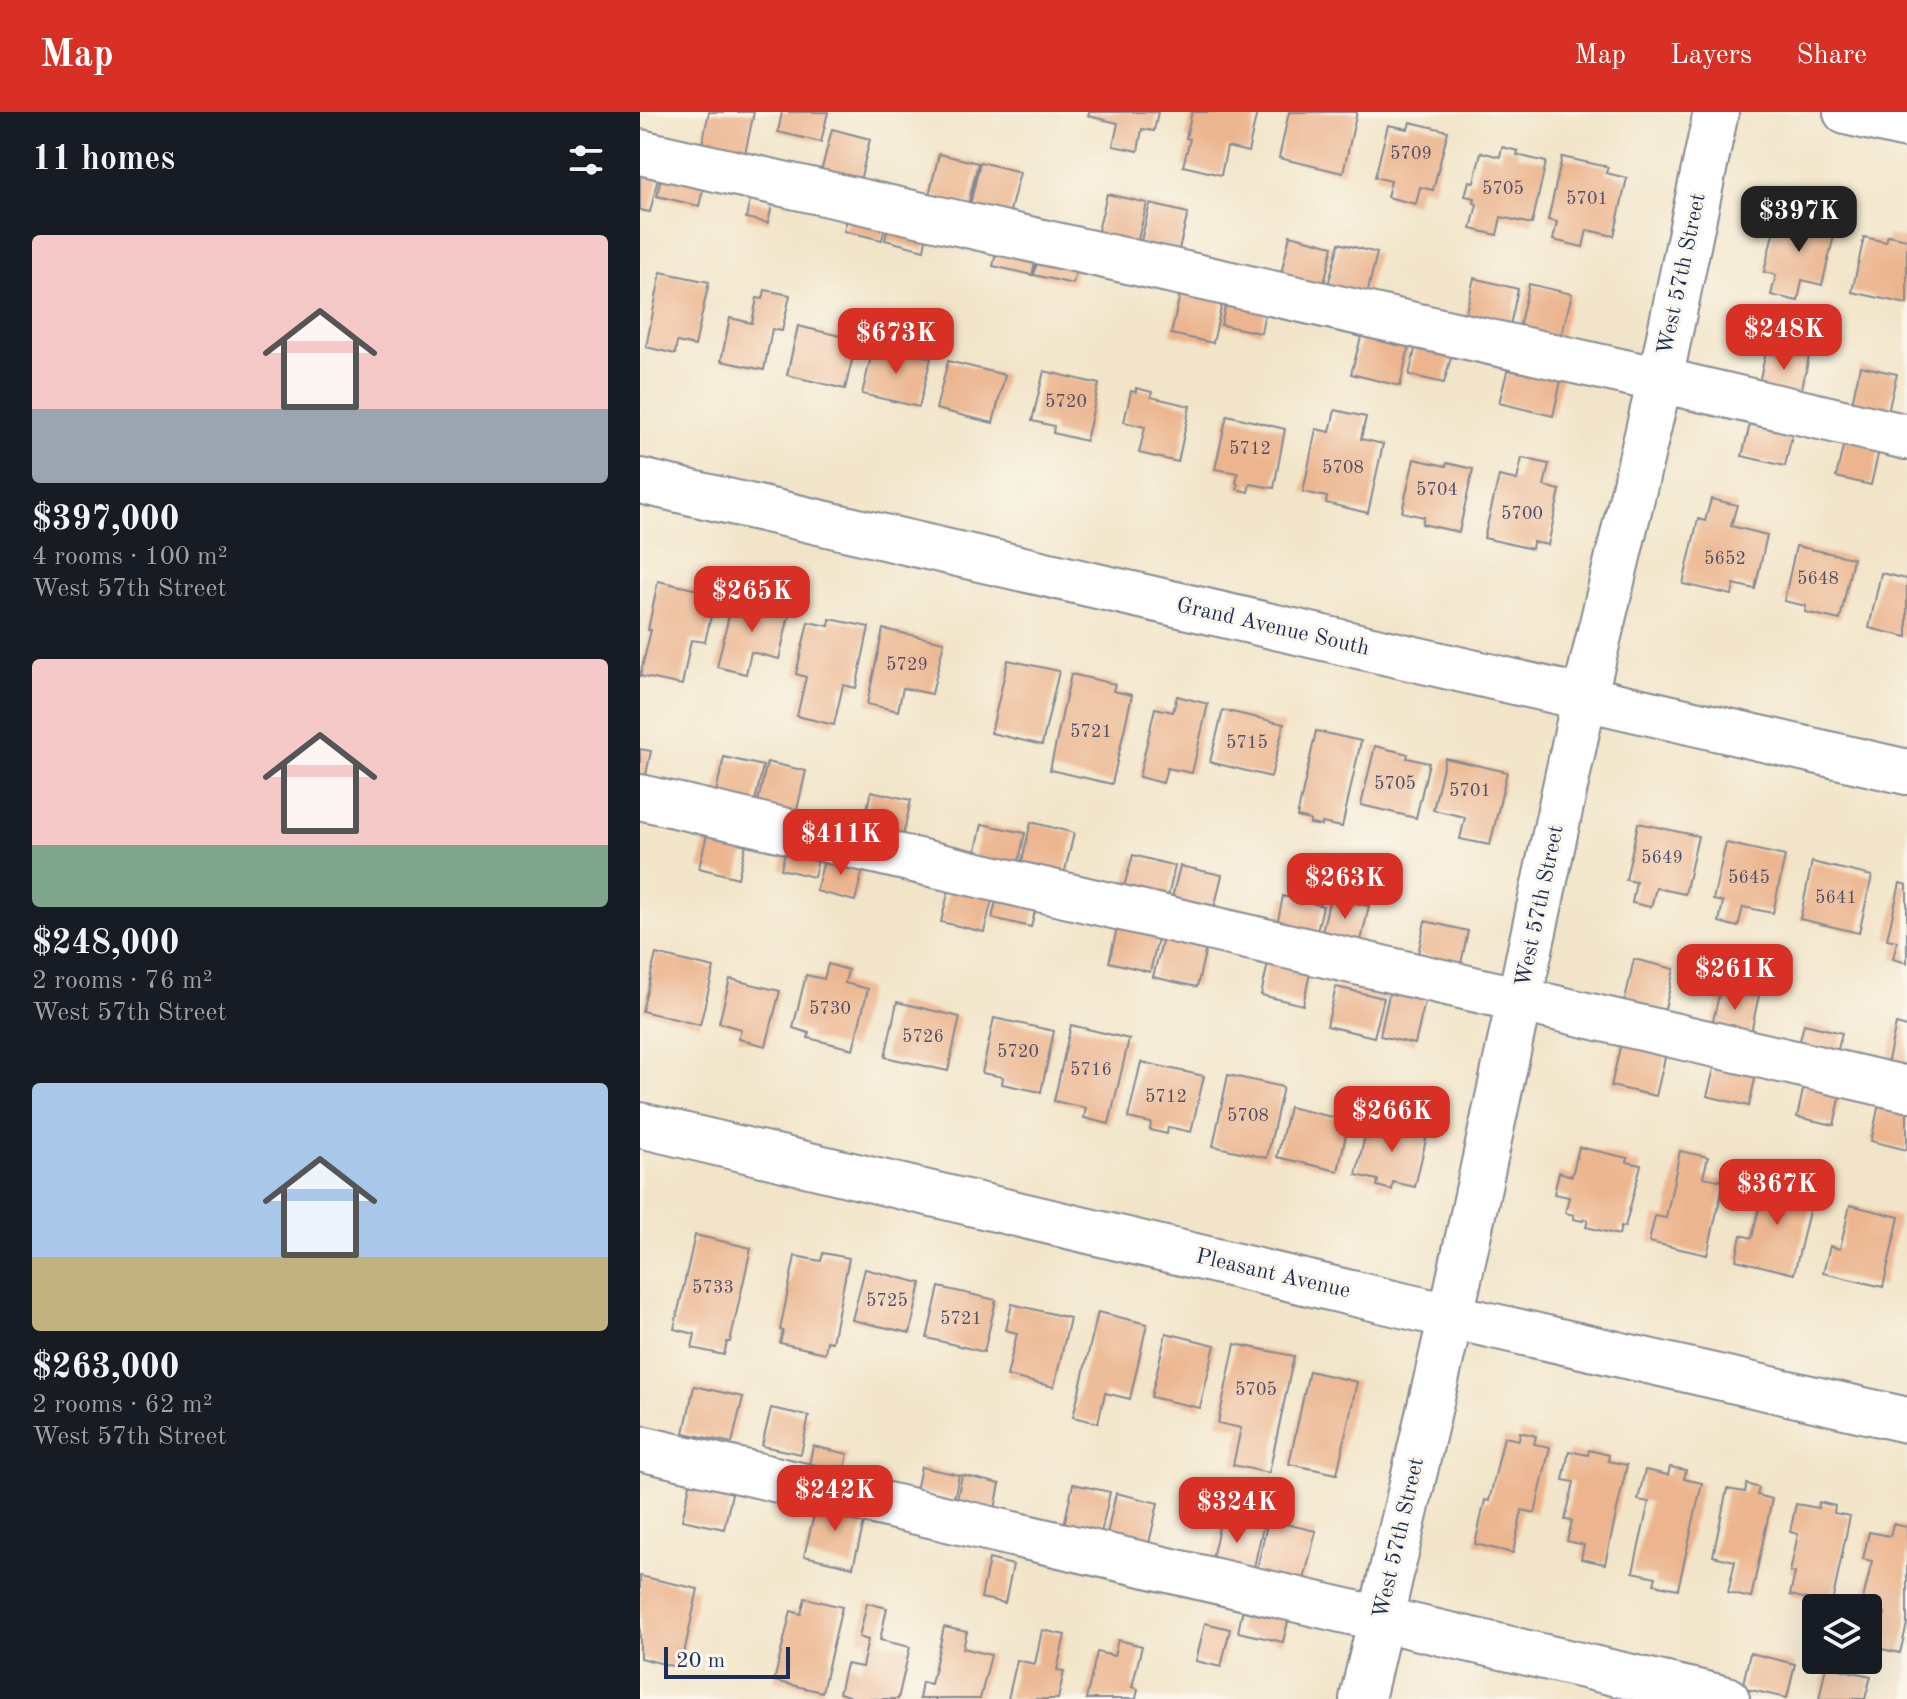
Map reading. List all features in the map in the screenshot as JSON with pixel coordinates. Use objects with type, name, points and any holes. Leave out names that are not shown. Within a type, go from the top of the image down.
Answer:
[{"type":"street","name":"West 57th Street","points":[[1362,1699],[1451,1316],[1584,699],[1660,380],[1716,112]]},
{"type":"street","points":[[1846,112],[1907,126]]},
{"type":"street","points":[[640,152],[1907,437]]},
{"type":"street","name":"Grand Avenue South","points":[[640,481],[1907,772]]},
{"type":"street","points":[[640,797],[1907,1089]]},
{"type":"street","name":"Pleasant Avenue","points":[[640,1125],[1907,1420]]},
{"type":"street","points":[[640,1448],[1727,1699]]},
{"type":"building","points":[[709,112],[754,112],[745,154],[702,144]]},
{"type":"building","points":[[782,112],[828,112],[821,142],[778,132]]},
{"type":"building","points":[[1089,112],[1158,112],[1154,131],[1142,129],[1138,151],[1113,146],[1118,123],[1088,116]]},
{"type":"building","points":[[1192,112],[1257,112],[1248,152],[1227,147],[1221,175],[1183,166],[1190,139],[1186,138]]},
{"type":"building","points":[[1289,112],[1357,112],[1343,173],[1279,158]]},
{"type":"building","points":[[1410,122],[1448,131],[1433,190],[1420,187],[1416,204],[1387,197],[1391,181],[1375,177],[1388,125],[1408,129]]},
{"type":"building","points":[[832,129],[870,139],[860,181],[821,172]]},
{"type":"building","points":[[1502,147],[1518,151],[1517,155],[1546,162],[1532,224],[1501,217],[1497,235],[1471,229],[1477,204],[1474,203],[1475,198],[1465,196],[1469,181],[1474,182],[1481,152],[1500,157]]},
{"type":"building","points":[[939,154],[978,163],[968,205],[929,195]]},
{"type":"building","points":[[640,157],[662,162],[650,212],[640,210]]},
{"type":"building","points":[[1562,157],[1608,167],[1606,173],[1627,178],[1614,236],[1587,230],[1583,247],[1553,240],[1557,222],[1548,220]]},
{"type":"building","points":[[980,162],[1020,172],[1009,215],[970,205]]},
{"type":"building","points":[[664,163],[707,173],[699,206],[657,196]]},
{"type":"building","points":[[1107,194],[1147,203],[1137,244],[1097,235]]},
{"type":"building","points":[[750,200],[772,205],[768,223],[746,218]]},
{"type":"building","points":[[1150,204],[1188,213],[1178,253],[1140,245]]},
{"type":"building","points":[[850,206],[888,215],[882,240],[844,231]]},
{"type":"building","points":[[1801,214],[1837,223],[1822,285],[1802,280],[1798,301],[1771,295],[1776,275],[1764,272],[1777,216],[1799,221]]},
{"type":"building","points":[[890,216],[929,225],[924,250],[885,240]]},
{"type":"building","points":[[1290,235],[1333,246],[1323,288],[1280,278]]},
{"type":"building","points":[[1888,235],[1907,239],[1907,304],[1852,292],[1864,237],[1886,242]]},
{"type":"building","points":[[999,241],[1038,250],[1032,275],[993,266]]},
{"type":"building","points":[[1339,243],[1377,253],[1366,298],[1327,289]]},
{"type":"building","points":[[1040,250],[1079,259],[1073,284],[1034,275]]},
{"type":"building","points":[[661,272],[709,282],[695,346],[677,342],[675,354],[646,347]]},
{"type":"building","points":[[1474,278],[1518,289],[1509,330],[1464,320]]},
{"type":"building","points":[[1183,281],[1225,290],[1213,343],[1171,334]]},
{"type":"building","points":[[1529,284],[1572,294],[1560,342],[1518,332]]},
{"type":"building","points":[[765,290],[790,295],[782,331],[772,329],[764,370],[721,361],[730,318],[752,323],[757,298],[763,299]]},
{"type":"building","points":[[1227,299],[1266,307],[1261,333],[1221,325]]},
{"type":"building","points":[[1365,323],[1412,334],[1400,386],[1351,374]]},
{"type":"building","points":[[798,326],[857,340],[845,389],[787,375]]},
{"type":"building","points":[[1418,337],[1454,346],[1444,383],[1409,375]]},
{"type":"building","points":[[874,344],[931,358],[919,407],[862,394]]},
{"type":"building","points":[[1767,348],[1809,357],[1800,396],[1758,387]]},
{"type":"building","points":[[1510,360],[1563,372],[1553,416],[1499,403]]},
{"type":"building","points":[[948,361],[1005,375],[993,423],[936,409]]},
{"type":"building","points":[[1860,366],[1897,374],[1887,416],[1851,408]]},
{"type":"building","points":[[1044,371],[1099,384],[1086,441],[1053,433],[1054,426],[1032,421]]},
{"type":"building","points":[[1136,388],[1152,392],[1151,397],[1190,406],[1178,462],[1139,453],[1145,427],[1124,422],[1131,391],[1136,392]]},
{"type":"building","points":[[1335,410],[1366,417],[1361,439],[1383,444],[1368,513],[1326,503],[1327,497],[1303,492],[1316,429],[1330,432]]},
{"type":"building","points":[[1227,415],[1285,429],[1274,488],[1250,484],[1248,492],[1237,489],[1238,473],[1215,469]]},
{"type":"building","points":[[1752,416],[1794,427],[1785,466],[1742,456]]},
{"type":"building","points":[[1845,438],[1880,446],[1871,485],[1836,477]]},
{"type":"building","points":[[1522,458],[1549,464],[1544,486],[1560,490],[1548,545],[1533,542],[1532,549],[1484,538],[1499,476],[1517,480]]},
{"type":"building","points":[[1414,459],[1473,469],[1459,532],[1422,524],[1424,517],[1402,512]]},
{"type":"building","points":[[1711,499],[1737,505],[1731,526],[1767,535],[1755,589],[1734,584],[1732,595],[1683,584],[1698,519],[1705,521]]},
{"type":"building","points":[[1796,546],[1853,558],[1840,620],[1805,612],[1806,606],[1784,601]]},
{"type":"building","points":[[1881,573],[1907,579],[1907,637],[1869,628]]},
{"type":"building","points":[[658,581],[716,594],[705,642],[691,640],[682,685],[640,676]]},
{"type":"building","points":[[733,598],[790,611],[779,659],[751,652],[746,674],[717,667]]},
{"type":"building","points":[[830,619],[869,627],[856,688],[843,685],[834,725],[797,716],[806,677],[796,674],[808,622],[829,626]]},
{"type":"building","points":[[883,629],[944,642],[932,694],[903,688],[898,711],[867,704]]},
{"type":"building","points":[[1008,660],[1059,671],[1042,745],[991,733]]},
{"type":"building","points":[[1071,674],[1115,684],[1113,691],[1132,695],[1112,784],[1050,770]]},
{"type":"building","points":[[1177,696],[1208,704],[1192,773],[1167,768],[1163,783],[1139,777],[1155,708],[1173,712]]},
{"type":"building","points":[[1223,710],[1284,724],[1271,777],[1210,762]]},
{"type":"building","points":[[1316,731],[1361,741],[1342,827],[1310,824],[1310,820],[1297,817]]},
{"type":"building","points":[[1375,746],[1429,763],[1416,818],[1361,805]]},
{"type":"building","points":[[640,749],[651,751],[645,780],[640,778]]},
{"type":"building","points":[[724,757],[763,766],[754,806],[715,796]]},
{"type":"building","points":[[1445,758],[1507,772],[1490,845],[1460,839],[1465,817],[1433,810]]},
{"type":"building","points":[[767,762],[806,771],[796,814],[757,806]]},
{"type":"building","points":[[871,791],[911,800],[902,840],[862,831]]},
{"type":"building","points":[[1031,822],[1074,833],[1063,879],[1020,869]]},
{"type":"building","points":[[1638,823],[1698,836],[1685,894],[1656,888],[1651,907],[1632,903],[1636,882],[1626,880]]},
{"type":"building","points":[[982,824],[1025,833],[1017,869],[974,859]]},
{"type":"building","points":[[709,826],[748,835],[738,878],[699,868]]},
{"type":"building","points":[[1726,843],[1785,856],[1773,913],[1743,907],[1738,927],[1719,922],[1723,902],[1713,900]]},
{"type":"building","points":[[786,847],[819,854],[814,877],[781,869]]},
{"type":"building","points":[[826,853],[865,862],[855,901],[816,891]]},
{"type":"building","points":[[1133,855],[1175,866],[1167,901],[1123,890]]},
{"type":"building","points":[[1812,862],[1872,876],[1859,933],[1800,919]]},
{"type":"building","points":[[1180,866],[1222,875],[1213,913],[1171,902]]},
{"type":"building","points":[[951,881],[994,892],[984,932],[941,922]]},
{"type":"building","points":[[1900,883],[1907,885],[1907,963],[1893,959],[1897,941],[1887,939]]},
{"type":"building","points":[[998,893],[1037,903],[1031,927],[992,918]]},
{"type":"building","points":[[1283,896],[1323,906],[1316,935],[1277,925]]},
{"type":"building","points":[[1330,897],[1369,906],[1360,945],[1321,937]]},
{"type":"building","points":[[1425,921],[1468,931],[1461,964],[1418,954]]},
{"type":"building","points":[[1118,924],[1159,934],[1150,972],[1109,962]]},
{"type":"building","points":[[1165,930],[1208,939],[1197,987],[1153,977]]},
{"type":"building","points":[[656,954],[714,968],[700,1025],[642,1011]]},
{"type":"building","points":[[1270,954],[1312,964],[1303,1005],[1261,995]]},
{"type":"building","points":[[1634,959],[1674,969],[1663,1018],[1623,1009]]},
{"type":"building","points":[[828,964],[848,970],[845,983],[868,989],[853,1049],[808,1038],[809,1033],[793,1028],[806,975],[824,979]]},
{"type":"building","points":[[730,979],[780,991],[766,1046],[738,1039],[741,1029],[719,1023]]},
{"type":"building","points":[[1391,985],[1427,993],[1415,1044],[1380,1036]]},
{"type":"building","points":[[1336,987],[1384,998],[1374,1037],[1327,1026]]},
{"type":"building","points":[[1721,987],[1759,995],[1750,1037],[1711,1029]]},
{"type":"building","points":[[897,1002],[960,1017],[948,1071],[885,1057]]},
{"type":"building","points":[[994,1018],[1054,1031],[1041,1092],[1002,1084],[1003,1077],[982,1073]]},
{"type":"building","points":[[1804,1024],[1842,1033],[1836,1057],[1798,1048]]},
{"type":"building","points":[[1896,1024],[1907,1027],[1907,1074],[1886,1069]]},
{"type":"building","points":[[1071,1025],[1129,1039],[1109,1124],[1084,1118],[1086,1108],[1054,1101]]},
{"type":"building","points":[[1622,1039],[1667,1049],[1656,1096],[1611,1086]]},
{"type":"building","points":[[1716,1061],[1757,1070],[1749,1106],[1707,1096]]},
{"type":"building","points":[[1141,1062],[1204,1076],[1191,1132],[1168,1127],[1167,1134],[1150,1130],[1151,1123],[1128,1118]]},
{"type":"building","points":[[1228,1075],[1283,1087],[1267,1158],[1213,1146]]},
{"type":"building","points":[[1805,1082],[1842,1090],[1834,1125],[1797,1117]]},
{"type":"building","points":[[1880,1099],[1907,1105],[1907,1150],[1871,1141]]},
{"type":"building","points":[[1289,1107],[1349,1121],[1338,1171],[1277,1157]]},
{"type":"building","points":[[1369,1118],[1428,1131],[1415,1187],[1393,1182],[1392,1190],[1377,1186],[1378,1180],[1356,1175]]},
{"type":"building","points":[[1579,1147],[1628,1158],[1627,1162],[1641,1165],[1625,1227],[1621,1226],[1619,1235],[1586,1227],[1588,1220],[1573,1219],[1574,1215],[1565,1213],[1569,1197],[1554,1194],[1559,1172],[1572,1176]]},
{"type":"building","points":[[1680,1151],[1708,1157],[1703,1177],[1724,1181],[1707,1255],[1649,1242],[1655,1216],[1666,1218]]},
{"type":"building","points":[[1768,1171],[1796,1178],[1791,1198],[1811,1203],[1794,1274],[1736,1260],[1741,1235],[1752,1238]]},
{"type":"building","points":[[1850,1205],[1899,1217],[1883,1287],[1823,1273],[1830,1246],[1840,1249]]},
{"type":"building","points":[[695,1235],[751,1248],[730,1342],[727,1342],[724,1355],[692,1348],[695,1334],[674,1329]]},
{"type":"building","points":[[823,1253],[849,1258],[832,1342],[827,1341],[825,1353],[780,1343],[795,1256],[821,1261]]},
{"type":"building","points":[[865,1269],[921,1283],[910,1333],[852,1320]]},
{"type":"building","points":[[939,1287],[996,1300],[984,1352],[927,1338]]},
{"type":"building","points":[[1012,1304],[1070,1318],[1054,1387],[1007,1376],[1017,1333],[1006,1330]]},
{"type":"building","points":[[1098,1312],[1147,1324],[1130,1399],[1105,1393],[1098,1423],[1073,1417]]},
{"type":"building","points":[[1166,1333],[1215,1345],[1200,1408],[1151,1397]]},
{"type":"building","points":[[1235,1344],[1294,1356],[1269,1473],[1233,1465],[1241,1428],[1218,1423]]},
{"type":"building","points":[[1309,1371],[1357,1382],[1337,1474],[1289,1464]]},
{"type":"building","points":[[694,1386],[743,1397],[732,1443],[684,1433]]},
{"type":"building","points":[[771,1408],[809,1416],[801,1454],[762,1446]]},
{"type":"building","points":[[1520,1432],[1536,1436],[1534,1444],[1550,1447],[1535,1513],[1522,1510],[1513,1553],[1475,1544],[1504,1437],[1519,1440]]},
{"type":"building","points":[[813,1446],[848,1454],[843,1478],[808,1470]]},
{"type":"building","points":[[1589,1450],[1609,1455],[1608,1461],[1627,1465],[1605,1564],[1581,1559],[1584,1545],[1567,1541],[1572,1521],[1565,1520],[1574,1482],[1563,1480],[1569,1451],[1588,1455]]},
{"type":"building","points":[[921,1467],[959,1475],[954,1499],[916,1491]]},
{"type":"building","points":[[1670,1467],[1686,1470],[1684,1479],[1702,1483],[1678,1589],[1654,1584],[1656,1577],[1633,1572],[1649,1502],[1638,1500],[1645,1470],[1668,1475]]},
{"type":"building","points":[[693,1471],[735,1480],[724,1529],[682,1520]]},
{"type":"building","points":[[962,1475],[1000,1484],[995,1509],[957,1499]]},
{"type":"building","points":[[1073,1484],[1110,1492],[1100,1538],[1063,1530]]},
{"type":"building","points":[[1747,1484],[1759,1488],[1757,1495],[1772,1499],[1751,1598],[1728,1593],[1735,1561],[1713,1556],[1727,1489],[1745,1492]]},
{"type":"building","points":[[1116,1493],[1158,1503],[1148,1548],[1106,1539]]},
{"type":"building","points":[[818,1499],[867,1511],[853,1567],[804,1556]]},
{"type":"building","points":[[1819,1502],[1835,1506],[1834,1513],[1850,1516],[1834,1594],[1802,1594],[1802,1598],[1790,1595],[1795,1573],[1790,1572],[1798,1534],[1790,1532],[1796,1504],[1818,1508]]},
{"type":"building","points":[[1221,1518],[1263,1527],[1253,1572],[1211,1563]]},
{"type":"building","points":[[1268,1520],[1316,1531],[1303,1584],[1256,1574]]},
{"type":"building","points":[[1893,1524],[1907,1527],[1907,1624],[1900,1653],[1882,1649],[1885,1613],[1882,1612],[1882,1594],[1864,1594],[1872,1561],[1863,1559],[1869,1532],[1890,1536]]},
{"type":"building","points":[[989,1559],[1013,1565],[1005,1603],[981,1598]]},
{"type":"building","points":[[640,1576],[698,1589],[684,1653],[679,1652],[676,1667],[640,1658]]},
{"type":"building","points":[[805,1598],[842,1607],[822,1692],[774,1681],[791,1611],[801,1614]]},
{"type":"building","points":[[1245,1598],[1291,1609],[1283,1642],[1238,1632]]},
{"type":"building","points":[[867,1603],[887,1608],[880,1640],[910,1647],[898,1699],[858,1699],[839,1693],[846,1664],[862,1667],[868,1640],[859,1637]]},
{"type":"building","points":[[1205,1623],[1230,1629],[1221,1667],[1196,1661]]},
{"type":"building","points":[[944,1627],[967,1632],[963,1648],[991,1655],[980,1699],[919,1699],[922,1682],[931,1684]]},
{"type":"building","points":[[1042,1630],[1065,1635],[1057,1670],[1064,1671],[1058,1699],[1008,1699],[1017,1660],[1035,1664]]},
{"type":"building","points":[[1118,1640],[1142,1646],[1132,1687],[1138,1689],[1136,1699],[1086,1699],[1097,1652],[1114,1656]]},
{"type":"building","points":[[1750,1653],[1795,1664],[1787,1698],[1742,1688]]},
{"type":"building","points":[[1824,1674],[1871,1676],[1865,1699],[1819,1699]]}]
